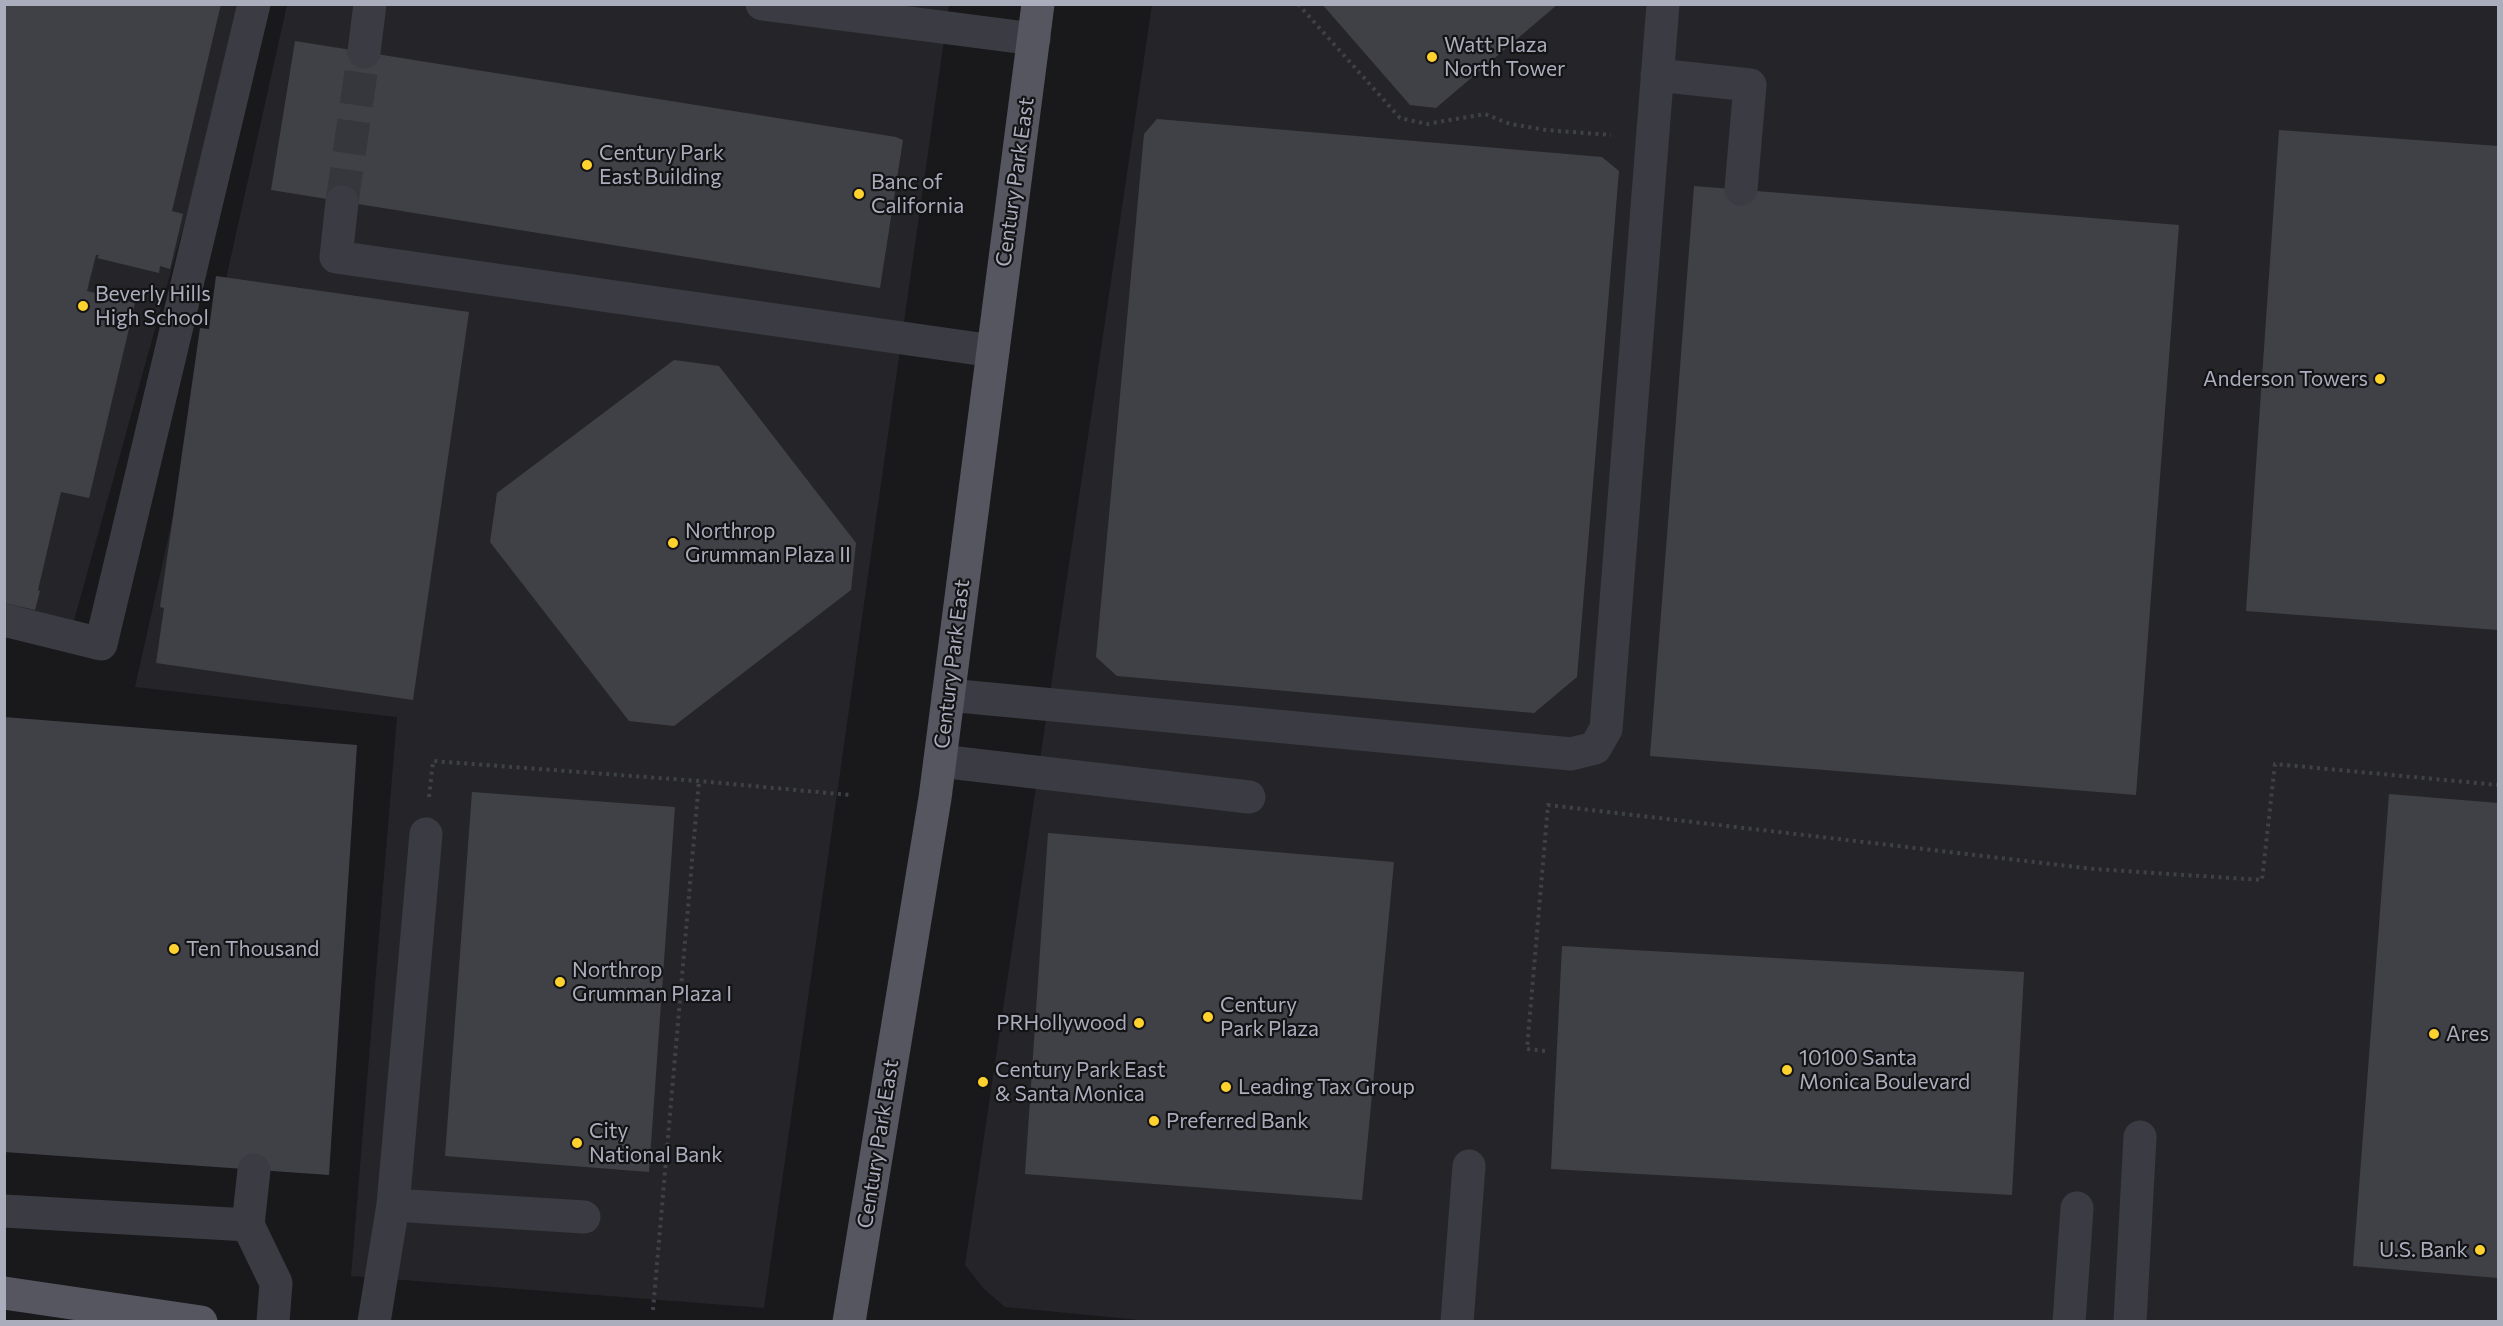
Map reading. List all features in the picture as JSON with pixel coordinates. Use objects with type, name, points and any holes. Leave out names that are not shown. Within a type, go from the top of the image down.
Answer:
[{"type":"main road","name":"Century Park East","points":[[849,1322],[940,761],[1038,4]]},
{"type":"main road","points":[[4,1293],[201,1322]]},
{"type":"lane","points":[[4,620],[101,644],[254,4]]},
{"type":"lane","points":[[364,52],[370,4]]},
{"type":"lane","points":[[762,4],[1034,39]]},
{"type":"lane","points":[[948,695],[1571,754],[1595,748],[1606,729],[1662,4]]},
{"type":"lane","points":[[1657,75],[1750,85],[1742,189]]},
{"type":"lane","points":[[342,202],[336,257],[993,351]]},
{"type":"lane","points":[[940,761],[1249,796]]},
{"type":"lane","points":[[374,1322],[393,1205],[426,834]]},
{"type":"lane","points":[[2130,1322],[2140,1137]]},
{"type":"lane","points":[[1457,1322],[1469,1166]]},
{"type":"lane","points":[[254,1170],[248,1225],[276,1283],[273,1322]]},
{"type":"lane","points":[[393,1205],[584,1217]]},
{"type":"lane","points":[[2068,1322],[2077,1208]]},
{"type":"lane","points":[[4,1211],[248,1225]]},
{"type":"path","points":[[1298,4],[1400,118],[1427,124],[1485,114],[1510,124],[1546,130],[1653,137]]},
{"type":"path","points":[[426,834],[433,761],[850,795]]},
{"type":"path","points":[[1545,1051],[1527,1049],[1548,805],[2094,869],[2262,880],[2275,764],[2499,785]]},
{"type":"path","points":[[653,1310],[699,781]]},
{"type":"shaded area","name":"Beverly Hills High School","points":[[4,5],[245,5],[73,624],[5,607]]},
{"type":"shaded area","points":[[287,5],[949,5],[764,1308],[351,1276],[397,717],[135,687]]},
{"type":"shaded area","points":[[1152,5],[2498,5],[2498,1321],[1161,1322],[1005,1307],[984,1289],[965,1265]]},
{"type":"building","name":"Beverly Hills High School","points":[[4,4],[221,4],[172,211],[183,214],[170,269],[160,266],[159,273],[97,258],[99,255],[96,255],[87,291],[135,303],[89,498],[61,492],[35,610],[4,603]]},
{"type":"building","name":"Watt Plaza North Tower","points":[[1322,4],[1558,4],[1436,108],[1410,105]]},
{"type":"building","name":"Century Park East Building","points":[[295,41],[896,137],[903,140],[880,288],[271,190]]},
{"type":"building","points":[[1157,119],[1602,157],[1619,171],[1577,677],[1534,713],[1117,676],[1096,657],[1144,134]]},
{"type":"building","name":"Anderson Towers","points":[[2279,130],[2498,146],[2498,630],[2246,611]]},
{"type":"building","points":[[1694,186],[2179,225],[2136,795],[1650,756]]},
{"type":"building","points":[[216,276],[469,312],[413,700],[156,663],[164,608],[160,607],[200,328],[209,329]]},
{"type":"building","name":"Northrop Grumman Plaza II","points":[[674,360],[719,366],[856,543],[851,590],[674,726],[629,721],[490,542],[497,493]]},
{"type":"building","name":"Ten Thousand","points":[[4,717],[357,745],[329,1175],[4,1152]]},
{"type":"building","name":"Northrop Grumman Plaza I","points":[[472,792],[675,807],[649,1172],[445,1156]]},
{"type":"building","name":"Ares","points":[[2389,794],[2498,803],[2498,1278],[2353,1266]]},
{"type":"building","name":"Century Park Plaza","points":[[1048,833],[1394,862],[1362,1200],[1025,1174]]},
{"type":"building","name":"10100 Santa Monica Boulevard","points":[[1562,946],[2024,972],[2012,1195],[1551,1169]]},
{"type":"tunnel","points":[[342,202],[364,52]]},
{"type":"place","name":"Watt Plaza North Tower","points":[[1432,57]]},
{"type":"place","name":"Century Park East Building","points":[[587,165]]},
{"type":"place","name":"Banc of California","points":[[859,194]]},
{"type":"place","name":"Beverly Hills High School","points":[[83,306]]},
{"type":"place","name":"Anderson Towers","points":[[2380,379]]},
{"type":"place","name":"Northrop Grumman Plaza II","points":[[673,543]]},
{"type":"place","name":"Ten Thousand","points":[[174,949]]},
{"type":"place","name":"Northrop Grumman Plaza I","points":[[560,982]]},
{"type":"place","name":"Century Park Plaza","points":[[1208,1017]]},
{"type":"place","name":"PRHollywood","points":[[1139,1023]]},
{"type":"place","name":"Ares","points":[[2434,1034]]},
{"type":"place","name":"10100 Santa Monica Boulevard","points":[[1787,1070]]},
{"type":"place","name":"Century Park East & Santa Monica","points":[[983,1082]]},
{"type":"place","name":"Leading Tax Group","points":[[1226,1087]]},
{"type":"place","name":"Preferred Bank","points":[[1154,1121]]},
{"type":"place","name":"City National Bank","points":[[577,1143]]},
{"type":"place","name":"U.S. Bank","points":[[2480,1250]]}]
